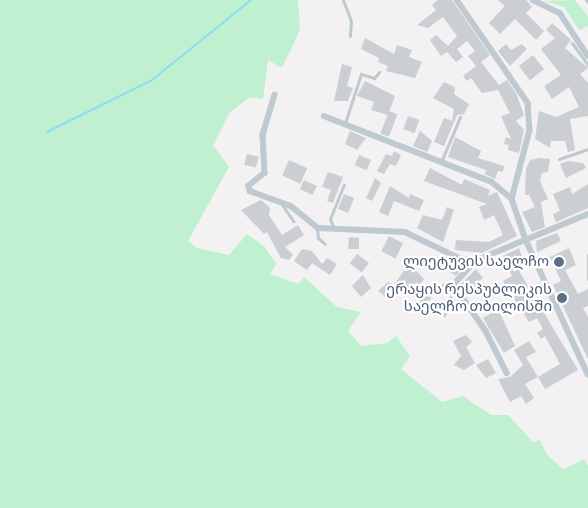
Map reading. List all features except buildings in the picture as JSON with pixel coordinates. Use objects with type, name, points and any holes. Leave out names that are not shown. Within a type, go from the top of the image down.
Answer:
[{"type":"street","points":[[457,0],[524,96],[531,112],[512,200]]},
{"type":"street","points":[[533,0],[560,13],[588,56]]},
{"type":"street","points":[[275,95],[262,140],[265,173],[249,186],[254,195],[291,206],[318,228],[333,226],[405,232],[461,259],[477,260]]},
{"type":"street","points":[[324,116],[492,182],[512,200],[526,240],[588,374]]},
{"type":"street","points":[[507,373],[486,331],[454,285],[477,260],[588,214]]},
{"type":"lane","points":[[343,0],[351,21],[350,36]]},
{"type":"lane","points":[[572,43],[588,64]]},
{"type":"lane","points":[[344,124],[361,74],[374,78],[379,72]]},
{"type":"lane","points":[[441,162],[460,116]]},
{"type":"lane","points":[[559,159],[588,149]]},
{"type":"lane","points":[[333,226],[330,219],[344,185]]},
{"type":"lane","points":[[281,203],[293,221]]},
{"type":"lane","points":[[318,228],[318,238],[325,244]]},
{"type":"lane","points":[[588,255],[588,279]]},
{"type":"lane","points":[[444,315],[454,285]]},
{"type":"green space","points":[[0,0],[298,0],[300,30],[282,68],[268,60],[263,99],[250,97],[230,112],[213,145],[229,167],[188,241],[197,248],[229,255],[247,234],[265,247],[276,264],[270,274],[298,284],[304,277],[337,307],[361,312],[348,331],[361,346],[387,343],[396,336],[410,356],[401,369],[442,402],[463,396],[491,415],[508,415],[533,442],[540,440],[547,455],[563,469],[584,459],[588,466],[588,508],[0,508]]},
{"type":"green space","points":[[575,0],[588,16],[588,26],[579,30],[564,7],[544,1]]},
{"type":"waterway","points":[[47,132],[152,80],[251,0]]},
{"type":"place","name":"ლიეტუვის საელჩო","points":[[559,262]]},
{"type":"place","name":"ერაყის რესპუბლიკის საელჩო თბილისში","points":[[562,298]]}]
